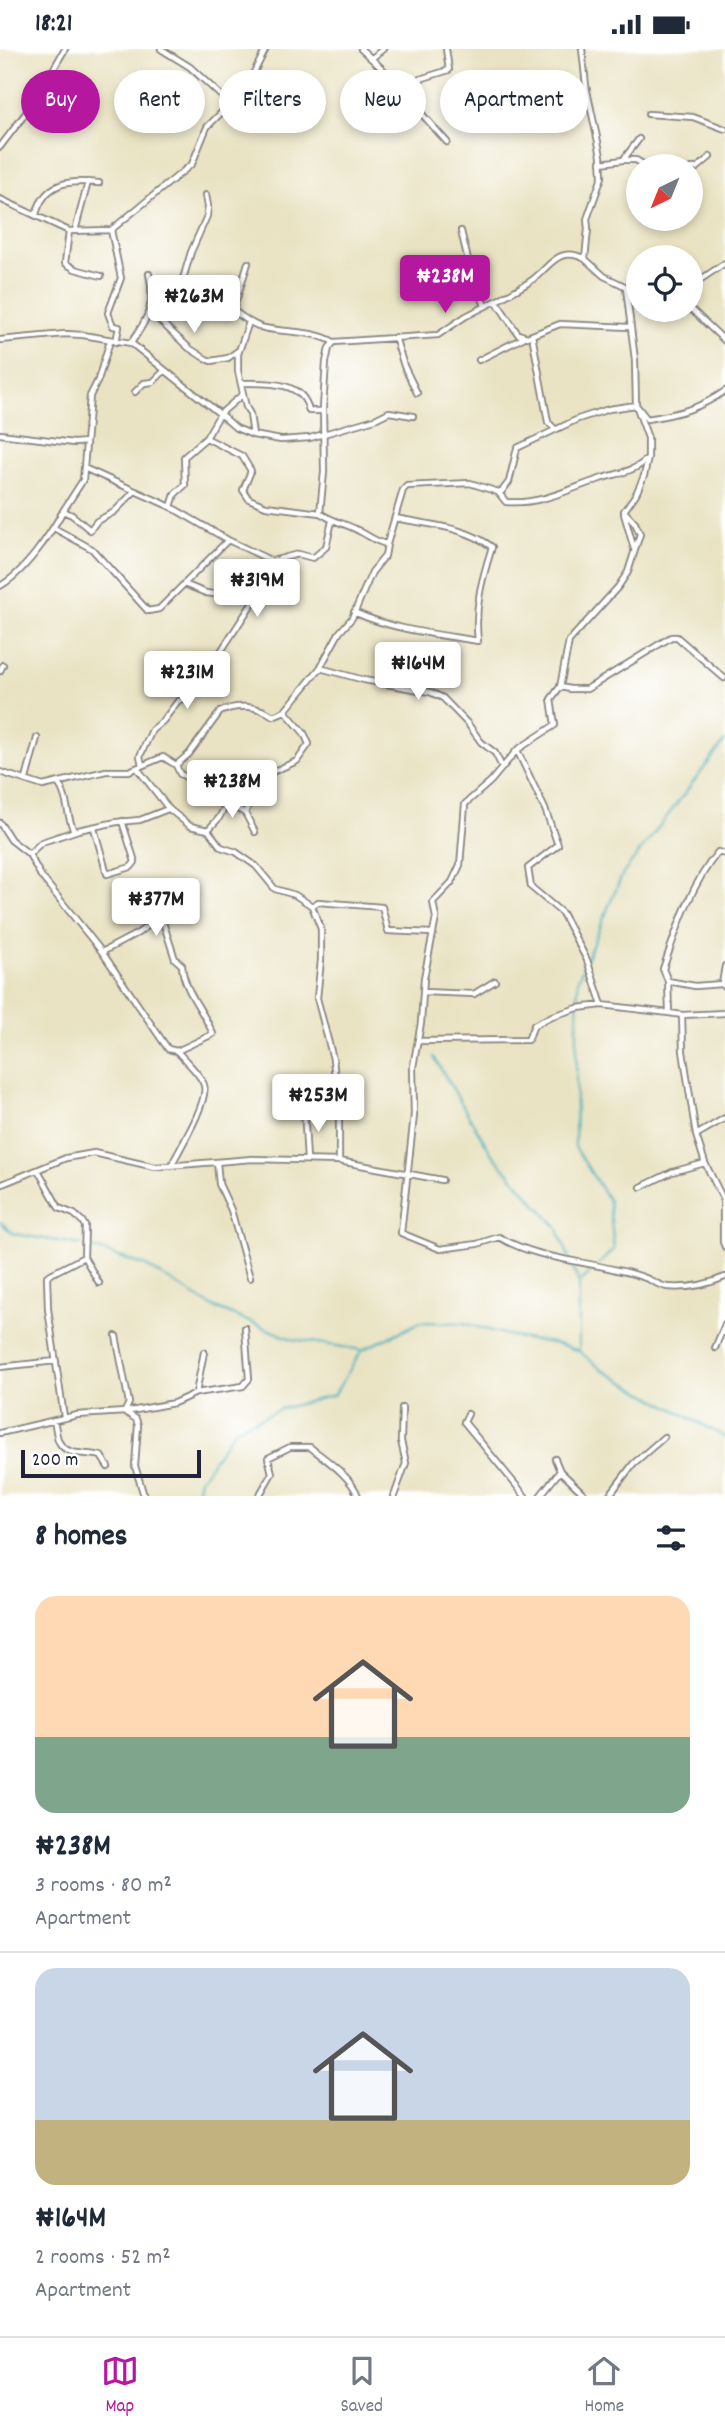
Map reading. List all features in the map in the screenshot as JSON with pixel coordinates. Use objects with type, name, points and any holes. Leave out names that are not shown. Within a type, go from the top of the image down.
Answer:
[{"type":"street","points":[[0,147],[35,101],[65,49]]},
{"type":"street","points":[[161,49],[190,67],[219,94]]},
{"type":"street","points":[[255,70],[266,49]]},
{"type":"street","points":[[361,49],[384,70]]},
{"type":"street","points":[[372,58],[383,49]]},
{"type":"street","points":[[426,77],[449,70],[446,49]]},
{"type":"street","points":[[582,49],[602,177],[587,219],[584,259]]},
{"type":"street","points":[[648,114],[692,117],[725,129]]},
{"type":"street","points":[[0,198],[72,232],[82,229],[111,230],[192,164],[207,127],[219,115]]},
{"type":"street","points":[[426,119],[447,142]]},
{"type":"street","points":[[601,163],[623,160],[639,139]]},
{"type":"street","points":[[704,162],[710,157]]},
{"type":"street","points":[[88,182],[65,263],[75,269],[101,276]]},
{"type":"street","points":[[36,214],[39,203],[57,185],[99,183]]},
{"type":"street","points":[[180,289],[191,252],[207,216],[206,195]]},
{"type":"street","points":[[111,230],[121,278],[108,313],[113,325],[119,327],[116,342]]},
{"type":"street","points":[[461,231],[469,264],[485,306]]},
{"type":"street","points":[[154,295],[166,288],[180,289],[212,299],[263,328],[321,335],[334,342],[438,335],[534,279],[561,255],[576,254],[604,276],[626,288]]},
{"type":"street","points":[[233,310],[248,263]]},
{"type":"street","points":[[703,278],[725,263]]},
{"type":"street","points":[[131,344],[139,333],[154,295],[149,274]]},
{"type":"street","points":[[496,300],[518,334],[530,336]]},
{"type":"street","points":[[149,311],[189,348],[206,359],[211,361],[228,358],[240,350]]},
{"type":"street","points":[[703,320],[725,341]]},
{"type":"street","points":[[249,322],[240,350],[238,371],[253,435]]},
{"type":"street","points":[[629,322],[635,360],[636,405],[648,438],[648,459],[644,476],[624,511],[634,550]]},
{"type":"street","points":[[480,360],[560,324],[629,327]]},
{"type":"street","points":[[0,340],[54,334],[83,335],[131,344],[236,428],[253,435],[281,440],[310,438],[375,419],[389,412],[412,415]]},
{"type":"street","points":[[530,336],[548,422],[555,429]]},
{"type":"street","points":[[395,337],[416,393]]},
{"type":"street","points":[[0,586],[18,573],[54,528],[83,480],[90,396],[110,341]]},
{"type":"street","points":[[320,513],[324,472],[323,411],[326,362],[329,348],[334,342]]},
{"type":"street","points":[[135,392],[144,383],[153,382],[164,371]]},
{"type":"street","points":[[242,383],[280,383],[302,396],[309,411],[323,411]]},
{"type":"street","points":[[636,405],[647,419],[672,415],[706,404],[725,391]]},
{"type":"street","points":[[172,507],[175,494],[185,485],[184,457],[206,438],[219,414],[243,394]]},
{"type":"street","points":[[498,492],[505,489],[509,482],[517,449],[555,429],[609,409],[636,405]]},
{"type":"street","points":[[0,434],[74,443],[86,442]]},
{"type":"street","points":[[206,438],[242,456],[251,471],[243,490],[249,499],[266,506],[320,513],[332,521],[362,532],[373,541],[387,544]]},
{"type":"street","points":[[176,765],[189,754],[223,710],[260,707],[273,716],[285,711],[320,668],[339,633],[355,612],[372,572],[385,556],[403,490],[413,484],[470,483],[498,492],[506,502],[536,501],[624,472],[648,459]]},
{"type":"street","points":[[84,468],[172,507],[228,540],[272,561],[298,554],[313,558],[326,547],[332,521]]},
{"type":"street","points":[[63,511],[90,530],[97,521],[114,512],[135,491]]},
{"type":"street","points":[[624,511],[635,523],[640,534],[628,572],[618,587],[569,641],[560,687],[551,699],[555,725],[517,750],[491,781],[465,804],[460,865],[452,882],[433,902],[436,918],[422,992],[413,1067],[414,1115],[401,1233],[440,1249],[477,1244],[499,1237],[516,1247],[565,1261],[590,1263],[647,1278],[663,1287],[685,1288],[725,1277]]},
{"type":"street","points":[[355,612],[380,622],[433,635],[478,641],[477,607],[492,547],[481,538],[441,526],[396,518]]},
{"type":"street","points":[[54,528],[92,549],[148,611],[159,609],[228,540]]},
{"type":"street","points":[[272,561],[257,596],[214,662],[209,678],[193,695],[178,701],[163,721],[152,730],[140,756],[139,766],[169,809],[190,826],[208,830],[221,847],[236,852],[256,866],[275,889],[295,895],[312,906],[321,929],[317,998],[333,1059],[339,1116],[339,1161]]},
{"type":"street","points":[[184,584],[214,594]]},
{"type":"street","points":[[560,687],[587,689],[671,637],[677,637],[724,678]]},
{"type":"street","points":[[320,668],[364,680],[430,692],[443,698],[481,742],[495,753],[502,768]]},
{"type":"street","points":[[252,774],[263,776],[297,761],[309,744],[304,733],[285,711]]},
{"type":"street","points":[[26,779],[37,738]]},
{"type":"street","points":[[517,750],[545,809],[558,845],[528,868],[531,887],[562,913],[586,957],[602,1005]]},
{"type":"street","points":[[0,772],[43,786],[139,766],[163,757],[176,765],[180,774],[200,784],[213,774],[232,793],[236,808],[245,813],[255,832]]},
{"type":"street","points":[[208,830],[219,818],[232,793],[252,774]]},
{"type":"street","points":[[245,813],[253,795],[263,784],[252,774]]},
{"type":"street","points":[[57,783],[66,798],[70,824],[74,831]]},
{"type":"street","points":[[29,854],[42,842],[74,831],[140,820],[169,809]]},
{"type":"street","points":[[94,828],[107,874],[131,867],[135,862],[122,821]]},
{"type":"street","points":[[0,823],[11,840],[29,854],[36,869],[102,952],[168,1049],[177,1051],[204,1083],[205,1093],[188,1134],[170,1166]]},
{"type":"street","points":[[669,1013],[668,981],[663,969],[676,931],[699,880],[718,852],[725,854]]},
{"type":"street","points":[[312,906],[318,902],[382,907],[388,931],[432,933]]},
{"type":"street","points":[[102,952],[128,939],[161,916],[175,959],[182,965],[183,979],[206,1016],[213,1034],[177,1051]]},
{"type":"street","points":[[668,981],[695,986],[724,986],[725,966]]},
{"type":"street","points":[[422,992],[474,994],[495,981]]},
{"type":"street","points":[[418,1041],[528,1040],[534,1025],[552,1016],[577,1008],[602,1005],[682,1015],[725,1013]]},
{"type":"street","points":[[682,1015],[683,1051],[696,1135],[705,1163],[723,1199],[725,1247]]},
{"type":"street","points":[[304,1107],[307,1160]]},
{"type":"street","points":[[696,1135],[725,1118]]},
{"type":"street","points":[[0,1185],[66,1158],[94,1153],[147,1166],[217,1162],[339,1161],[442,1180]]},
{"type":"street","points":[[217,1162],[219,1184],[231,1210],[250,1278]]},
{"type":"street","points":[[641,1187],[672,1172],[705,1163]]},
{"type":"street","points":[[38,1170],[59,1208],[74,1214],[85,1226],[84,1257],[99,1283]]},
{"type":"street","points":[[64,1417],[48,1309],[47,1276],[84,1257]]},
{"type":"street","points":[[715,1348],[725,1324]]},
{"type":"street","points":[[0,1433],[64,1417],[107,1411],[125,1412],[174,1403],[196,1393],[243,1386],[249,1379],[245,1328]]},
{"type":"street","points":[[116,1336],[130,1403],[125,1412]]},
{"type":"street","points":[[196,1393],[204,1352]]},
{"type":"street","points":[[0,1367],[56,1361]]},
{"type":"street","points":[[394,1496],[407,1463],[401,1441],[402,1408]]},
{"type":"street","points":[[125,1412],[136,1419],[138,1425],[135,1466],[144,1496]]},
{"type":"street","points":[[468,1414],[464,1422],[524,1496]]},
{"type":"street","points":[[54,1420],[59,1442],[66,1449],[101,1456],[108,1467]]},
{"type":"street","points":[[609,1496],[633,1464],[664,1437]]},
{"type":"street","points":[[258,1496],[272,1473],[268,1458],[290,1447],[310,1447],[337,1470],[358,1496]]},
{"type":"street","points":[[555,1459],[560,1471],[586,1496]]},
{"type":"street","points":[[540,1496],[560,1471]]},
{"type":"waterway","points":[[599,1264],[614,1249],[609,1201],[575,1147],[578,979],[622,875],[725,741]]},
{"type":"waterway","points":[[434,1057],[491,1153],[557,1227],[569,1258]]},
{"type":"waterway","points":[[0,1222],[14,1234],[82,1245]]},
{"type":"waterway","points":[[87,1246],[146,1266],[215,1308],[292,1339],[362,1350],[421,1322],[463,1323],[579,1351]]},
{"type":"waterway","points":[[571,1263],[579,1283],[579,1351],[602,1370],[725,1437]]},
{"type":"waterway","points":[[579,1283],[595,1268]]},
{"type":"waterway","points":[[196,1496],[200,1479],[235,1429],[280,1409],[334,1395],[362,1350]]}]
